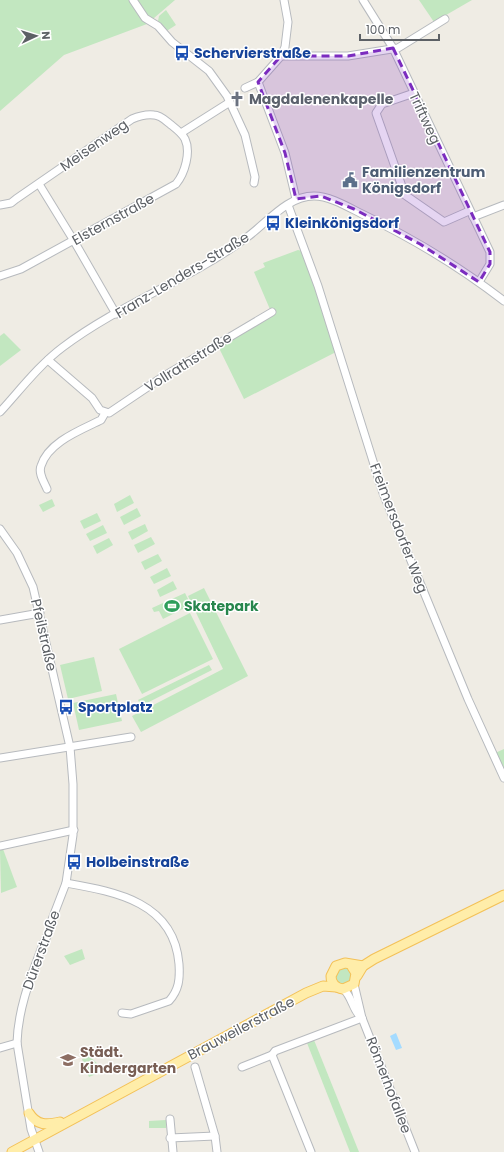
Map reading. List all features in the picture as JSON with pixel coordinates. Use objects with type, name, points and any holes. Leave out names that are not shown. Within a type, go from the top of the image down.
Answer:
[{"type":"main road","points":[[323,986],[340,988],[355,980],[363,966],[504,895]]},
{"type":"main road","name":"Brauweilerstraße","points":[[12,1152],[265,1015],[323,986],[331,976],[336,966],[345,963],[363,966]]},
{"type":"main road","points":[[351,965],[355,970],[355,980]]},
{"type":"main road","points":[[331,976],[332,982],[340,988]]},
{"type":"main road","points":[[29,1113],[34,1120],[44,1125],[73,1119]]},
{"type":"street","points":[[133,0],[149,22],[158,26],[172,42],[209,71],[231,97],[245,135],[255,177],[254,184]]},
{"type":"street","points":[[245,88],[258,82],[281,56],[287,36],[288,22],[284,0]]},
{"type":"street","name":"Triftweg","points":[[362,0],[393,48],[491,257],[486,271],[479,282]]},
{"type":"street","points":[[281,56],[348,56],[402,46],[445,18]]},
{"type":"street","points":[[258,82],[285,153],[296,199]]},
{"type":"street","points":[[414,92],[382,104],[376,112],[405,195],[444,222],[504,205]]},
{"type":"street","points":[[181,133],[231,97]]},
{"type":"street","name":"Meisenweg","points":[[0,205],[10,203],[132,119],[149,114],[157,115],[181,133]]},
{"type":"street","name":"Elsternstraße","points":[[0,276],[21,269],[176,184],[183,173],[187,155],[187,144],[181,133]]},
{"type":"street","points":[[38,184],[74,241],[116,314]]},
{"type":"street","name":"Franz-Lenders-Straße","points":[[0,412],[48,360],[75,339],[235,246],[296,199],[306,196],[321,196],[354,209],[420,244],[479,282],[504,301]]},
{"type":"street","name":"Freimersdorfer Weg","points":[[288,205],[318,286],[383,494],[468,699],[504,778]]},
{"type":"street","name":"Vollrathstraße","points":[[47,489],[40,467],[45,458],[58,443],[101,420],[105,413],[112,412],[164,376],[272,312]]},
{"type":"street","points":[[48,360],[92,398],[100,410],[105,413]]},
{"type":"street","name":"Pfeilstraße","points":[[0,529],[14,548],[26,569],[40,613],[70,747]]},
{"type":"street","points":[[0,620],[40,613]]},
{"type":"street","points":[[0,758],[131,737]]},
{"type":"street","name":"Dürerstraße","points":[[39,1152],[29,1113],[17,1043],[21,1007],[34,968],[51,928],[51,922],[66,883],[74,830],[73,784],[70,747]]},
{"type":"street","points":[[0,846],[74,830]]},
{"type":"street","points":[[66,883],[116,893],[138,901],[151,910],[160,920],[174,942],[178,953],[180,972],[177,991],[169,1001],[131,1014],[122,1013]]},
{"type":"street","name":"Römerhofallee","points":[[355,980],[362,1018],[415,1152]]},
{"type":"street","name":"Römerhofallee","points":[[340,988],[350,996],[357,1013],[362,1018]]},
{"type":"street","points":[[242,1067],[272,1055],[275,1051],[362,1018]]},
{"type":"street","points":[[0,1048],[17,1043]]},
{"type":"street","points":[[272,1055],[311,1152]]},
{"type":"street","points":[[196,1067],[215,1136],[217,1152]]},
{"type":"street","points":[[170,1119],[170,1138],[172,1150]]},
{"type":"street","points":[[170,1138],[215,1136]]},
{"type":"highlighted area","points":[[393,48],[490,252],[490,264],[479,282],[420,244],[354,209],[321,196],[296,199],[285,153],[258,82],[281,56],[348,56]]},
{"type":"green space","points":[[0,0],[175,0],[147,24],[64,55],[0,111]]},
{"type":"green space","points":[[419,0],[472,0],[434,22]]},
{"type":"green space","points":[[166,10],[176,25],[165,32],[158,21],[159,16]]},
{"type":"green space","points":[[298,250],[302,251],[336,352],[244,399],[219,348],[220,344],[272,314],[254,272],[265,267],[263,263]]},
{"type":"green space","points":[[4,333],[21,350],[0,366],[0,336]]},
{"type":"green space","points":[[130,495],[134,503],[117,512],[114,504]]},
{"type":"green space","points":[[52,499],[55,506],[43,512],[39,505]]},
{"type":"green space","points":[[137,508],[141,516],[124,525],[120,517]]},
{"type":"green space","points":[[97,513],[101,521],[84,529],[80,521]]},
{"type":"green space","points":[[145,524],[148,531],[132,540],[128,532]]},
{"type":"green space","points":[[103,525],[107,533],[90,541],[86,534]]},
{"type":"green space","points":[[151,537],[155,544],[138,553],[134,545]]},
{"type":"green space","points":[[109,538],[113,545],[97,554],[93,546]]},
{"type":"green space","points":[[158,554],[162,561],[145,570],[141,562]]},
{"type":"green space","points":[[167,568],[171,576],[154,584],[150,577]]},
{"type":"green space","points":[[173,581],[177,589],[160,597],[157,590]]},
{"type":"green space","points":[[204,588],[248,676],[141,732],[132,716],[223,669],[188,596]]},
{"type":"green space","name":"Skatepark","points":[[185,593],[191,605],[163,619],[159,611],[154,612],[152,608]]},
{"type":"green space","points":[[190,613],[213,659],[142,694],[119,649]]},
{"type":"green space","points":[[94,657],[102,691],[68,699],[60,665]]},
{"type":"green space","points":[[209,665],[212,670],[141,706],[138,700]]},
{"type":"green space","points":[[116,694],[122,721],[79,730],[73,703]]},
{"type":"green space","points":[[504,749],[504,773],[495,753]]},
{"type":"green space","points":[[3,849],[17,887],[1,893],[0,850]]},
{"type":"green space","points":[[82,949],[85,959],[70,965],[64,956]]},
{"type":"green space","points":[[345,966],[351,970],[352,980],[343,985],[336,982],[334,975],[335,971]]},
{"type":"green space","points":[[314,1040],[359,1152],[350,1152],[307,1043]]},
{"type":"green space","points":[[89,1056],[100,1066],[96,1074],[89,1077],[82,1059]]},
{"type":"green space","points":[[166,1120],[166,1128],[149,1128],[149,1121]]},
{"type":"water","points":[[396,1033],[402,1048],[396,1050],[390,1036]]},
{"type":"place","name":"Schervierstraße","points":[[182,53]]},
{"type":"place","name":"Magdalenenkapelle","points":[[237,99]]},
{"type":"place","name":"Familienzentrum Königsdorf","points":[[350,180]]},
{"type":"place","name":"Kleinkönigsdorf","points":[[273,223]]},
{"type":"place","name":"Skatepark","points":[[172,606]]},
{"type":"place","name":"Sportplatz","points":[[66,707]]},
{"type":"place","name":"Holbeinstraße","points":[[74,862]]},
{"type":"place","name":"Städt. Kindergarten","points":[[68,1060]]}]
